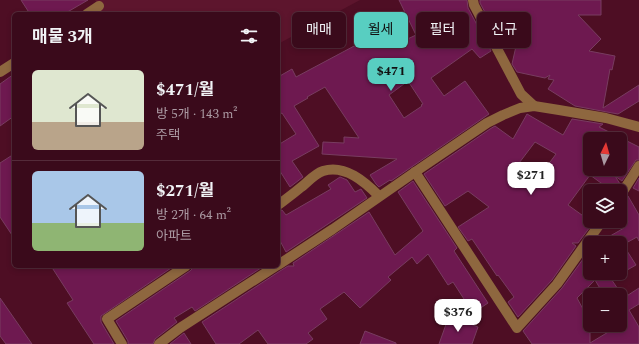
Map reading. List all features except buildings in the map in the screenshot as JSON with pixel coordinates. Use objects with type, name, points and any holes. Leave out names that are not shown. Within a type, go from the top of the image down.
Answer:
[{"type":"street","points":[[473,0],[521,94],[534,106]]},
{"type":"street","points":[[90,12],[99,6]]},
{"type":"street","points":[[0,72],[12,64]]},
{"type":"street","points":[[280,263],[333,229],[468,136],[497,118],[520,108],[534,106],[606,118],[639,127]]},
{"type":"street","points":[[627,185],[639,166]]},
{"type":"street","points":[[280,204],[322,172],[333,170],[343,171],[354,176],[368,185],[379,196]]},
{"type":"street","points":[[414,172],[517,328],[557,284],[597,228]]},
{"type":"street","points":[[122,344],[107,319],[183,268]]},
{"type":"street","points":[[159,344],[180,328],[272,268]]},
{"type":"shaded area","points":[[95,0],[360,0],[338,12],[292,12],[292,36],[280,43],[280,12],[102,12]]}]
